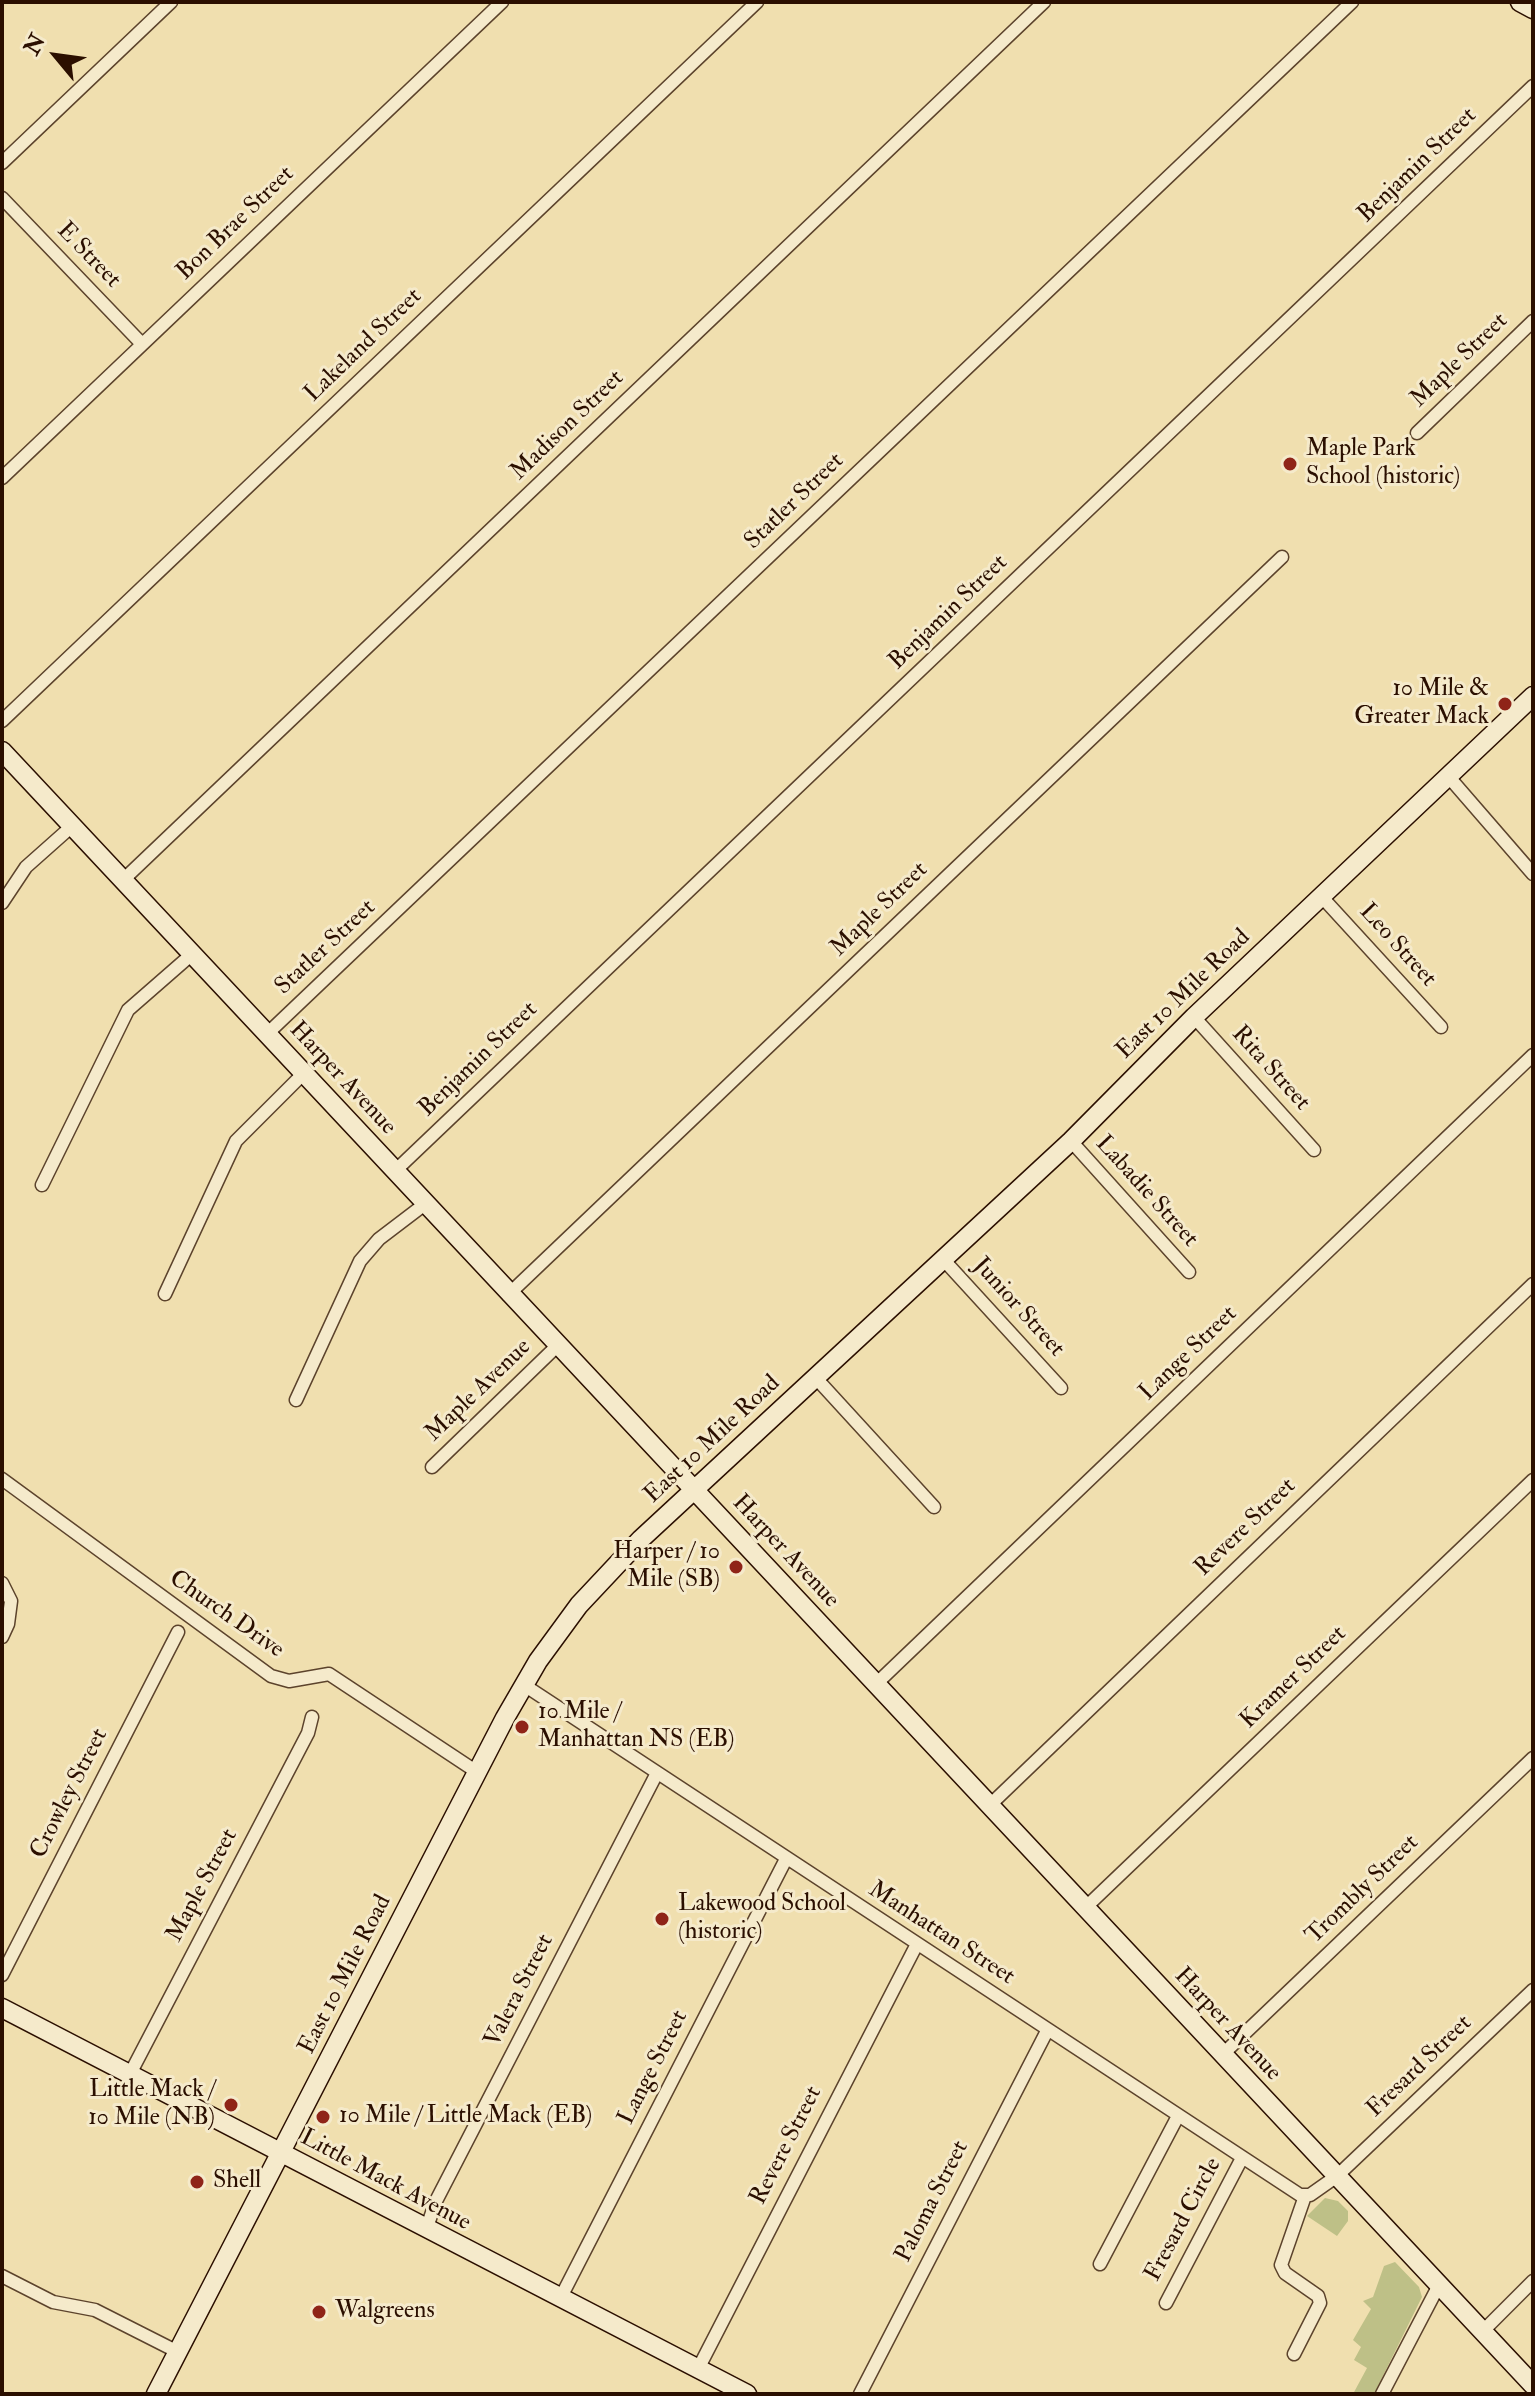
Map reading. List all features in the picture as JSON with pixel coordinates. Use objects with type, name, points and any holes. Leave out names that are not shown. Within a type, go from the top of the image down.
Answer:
[{"type":"main road","points":[[1520,2],[1533,9]]},
{"type":"main road","name":"East 10 Mile Road","points":[[156,2394],[524,1685],[561,1628],[599,1581],[1071,1141],[1194,1017],[1533,696]]},
{"type":"main road","name":"Harper Avenue","points":[[2,751],[191,955],[268,1033],[508,1295],[696,1491],[1533,2385]]},
{"type":"main road","name":"Little Mack Avenue","points":[[2,2008],[747,2394]]},
{"type":"street","points":[[2,163],[171,2]]},
{"type":"street","name":"Bon Brae Street","points":[[2,478],[502,2]]},
{"type":"street","name":"Lakeland Street","points":[[2,721],[757,2]]},
{"type":"street","name":"Madison Street","points":[[122,881],[1044,2]]},
{"type":"street","name":"Statler Street","points":[[268,1033],[1352,2]]},
{"type":"street","name":"Benjamin Street","points":[[395,1171],[1533,86]]},
{"type":"street","name":"E Street","points":[[2,198],[142,344]]},
{"type":"street","name":"Maple Street","points":[[1417,433],[1533,321]]},
{"type":"street","points":[[2,458],[12,468]]},
{"type":"street","name":"Maple Street","points":[[508,1295],[1282,557]]},
{"type":"street","points":[[1448,776],[1533,874]]},
{"type":"street","points":[[2,903],[26,867],[71,827]]},
{"type":"street","name":"Leo Street","points":[[1321,896],[1441,1027]]},
{"type":"street","points":[[42,1185],[128,1010],[191,955]]},
{"type":"street","name":"Rita Street","points":[[1194,1017],[1314,1150]]},
{"type":"street","name":"Lange Street","points":[[876,1684],[1533,1055]]},
{"type":"street","points":[[165,1294],[236,1141],[304,1073]]},
{"type":"street","name":"Labadie Street","points":[[1071,1141],[1189,1272]]},
{"type":"street","points":[[296,1400],[360,1261],[379,1239],[425,1204]]},
{"type":"street","name":"Junior Street","points":[[942,1258],[1061,1388]]},
{"type":"street","name":"Revere Street","points":[[990,1805],[1533,1284]]},
{"type":"street","name":"Maple Avenue","points":[[432,1467],[557,1346]]},
{"type":"street","points":[[815,1377],[934,1507]]},
{"type":"street","name":"Church Drive","points":[[2,1479],[271,1676],[289,1681],[329,1674],[477,1772]]},
{"type":"street","name":"Kramer Street","points":[[1085,1908],[1533,1480]]},
{"type":"street","points":[[2,1583],[11,1601],[8,1624],[2,1637]]},
{"type":"street","name":"Crowley Street","points":[[2,1975],[178,1632]]},
{"type":"street","name":"Manhattan Street","points":[[524,1685],[1047,2031],[1305,2196]]},
{"type":"street","name":"Maple Street","points":[[130,2074],[308,1733],[312,1717]]},
{"type":"street","name":"Trombly Street","points":[[1223,2054],[1533,1758]]},
{"type":"street","name":"Valera Street","points":[[426,2230],[436,2201],[657,1773]]},
{"type":"street","name":"Lange Street","points":[[561,2297],[786,1859]]},
{"type":"street","name":"Revere Street","points":[[698,2369],[917,1944]]},
{"type":"street","name":"Fresard Street","points":[[1337,2176],[1533,1990]]},
{"type":"street","name":"Paloma Street","points":[[860,2394],[1047,2031]]},
{"type":"street","points":[[1100,2264],[1178,2116]]},
{"type":"street","name":"Fresard Circle","points":[[1166,2303],[1242,2158]]},
{"type":"street","points":[[1294,2354],[1320,2303],[1318,2296],[1285,2273],[1281,2265],[1305,2196],[1337,2176]]},
{"type":"street","points":[[2,2276],[53,2302],[95,2310],[178,2352]]},
{"type":"street","points":[[1483,2331],[1533,2281]]},
{"type":"street","points":[[1382,2394],[1439,2285]]},
{"type":"green space","points":[[1325,2198],[1338,2201],[1348,2211],[1348,2221],[1337,2236],[1307,2216]]},
{"type":"green space","points":[[1395,2262],[1419,2287],[1422,2297],[1374,2394],[1353,2394],[1367,2368],[1354,2360],[1361,2347],[1353,2340],[1371,2309],[1363,2301],[1373,2297],[1384,2266]]},
{"type":"place","name":"Maple Park School (historic)","points":[[1290,464]]},
{"type":"place","name":"10 Mile & Greater Mack","points":[[1505,704]]},
{"type":"place","name":"Harper / 10 Mile (SB)","points":[[736,1567]]},
{"type":"place","name":"10 Mile / Manhattan NS (EB)","points":[[522,1727]]},
{"type":"place","name":"Lakewood School (historic)","points":[[662,1919]]},
{"type":"place","name":"Little Mack / 10 Mile (NB)","points":[[231,2105]]},
{"type":"place","name":"10 Mile / Little Mack (EB)","points":[[323,2117]]},
{"type":"place","name":"Shell","points":[[197,2182]]},
{"type":"place","name":"Walgreens","points":[[319,2312]]}]
